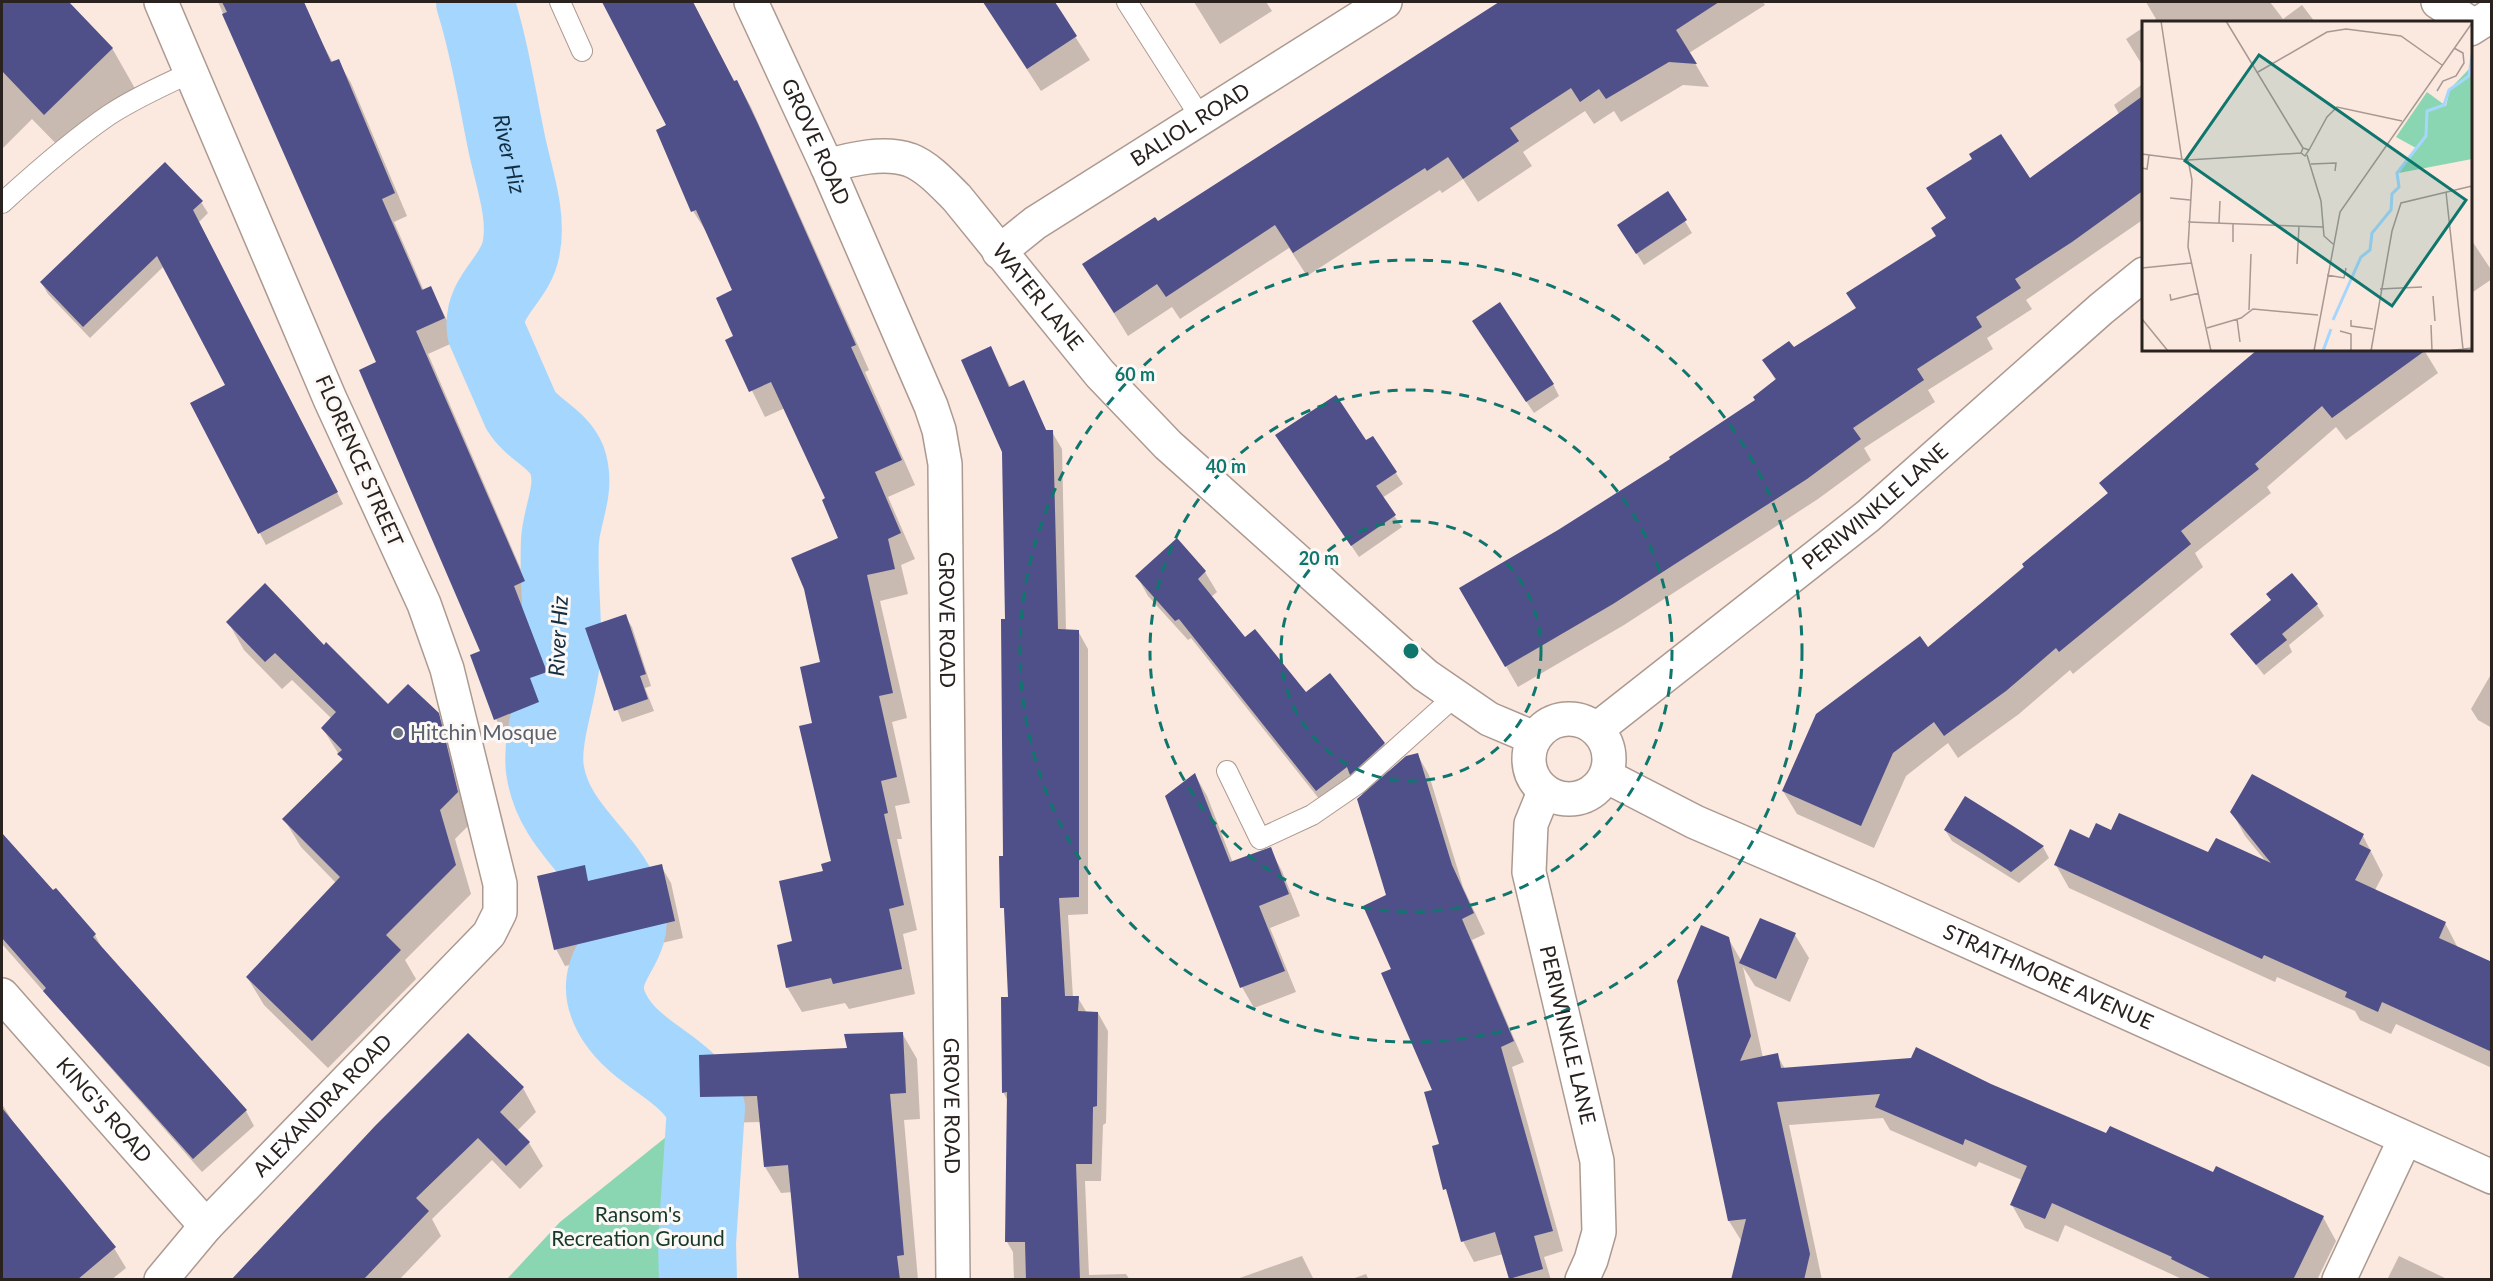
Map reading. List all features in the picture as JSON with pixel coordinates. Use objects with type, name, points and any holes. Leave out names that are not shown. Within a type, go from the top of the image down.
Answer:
[{"type":"street","name":"FLORENCE STREET","points":[[161,2],[330,399],[423,604],[447,669],[500,884],[500,912],[489,934]]},
{"type":"street","name":"GROVE ROAD","points":[[751,2],[827,166],[931,406],[939,430],[945,464],[953,1280]]},
{"type":"street","name":"BALIOL ROAD","points":[[999,252],[1035,223],[1385,2]]},
{"type":"street","points":[[2438,2],[2471,21]]},
{"type":"street","name":"WATER LANE","points":[[827,166],[855,158],[884,157],[910,160],[938,179],[957,198],[1100,374],[1168,445],[1258,528],[1454,697],[1489,719],[1534,738]]},
{"type":"street","name":"PERIWINKLE LANE","points":[[1597,729],[1868,516],[2101,309],[2142,276]]},
{"type":"street","points":[[1575,718],[1597,729],[1609,751],[1606,776],[1590,795],[1567,800],[1544,792],[1532,777],[1528,757],[1534,738],[1551,722],[1575,718]]},
{"type":"street","name":"STRATHMORE AVENUE","points":[[1606,776],[1695,822],[1872,898],[2492,1177]]},
{"type":"street","name":"PERIWINKLE LANE","points":[[1544,792],[1531,824],[1529,872],[1597,1161],[1599,1232],[1591,1260],[1582,1280]]},
{"type":"street","name":"ALEXANDRA ROAD","points":[[161,1280],[207,1226],[489,934]]},
{"type":"street","name":"KING'S ROAD","points":[[2,995],[207,1226]]},
{"type":"street","points":[[2339,1280],[2405,1139]]},
{"type":"lane","points":[[560,2],[582,51]]},
{"type":"lane","points":[[1127,2],[1201,118]]},
{"type":"lane","points":[[2,203],[60,151],[110,114],[148,92],[192,72]]},
{"type":"lane","points":[[1227,771],[1260,840],[1312,815],[1357,784],[1454,697]]},
{"type":"green space","name":"Ransom's Recreation Ground","points":[[696,1113],[689,1279],[507,1279],[560,1222]]},
{"type":"building","points":[[2,2],[69,2],[113,48],[44,115],[2,71]]},
{"type":"building","points":[[222,2],[304,2],[331,62],[339,59],[395,193],[382,199],[422,290],[431,286],[445,318],[416,331],[525,581],[514,586],[547,672],[530,678],[539,702],[494,720],[470,655],[480,651],[359,370],[376,362],[222,14],[227,12]]},
{"type":"building","points":[[602,2],[693,2],[734,81],[737,80],[758,124],[856,345],[851,347],[902,460],[875,472],[901,533],[888,539],[895,569],[867,575],[893,693],[879,696],[897,777],[881,781],[888,813],[884,814],[904,905],[889,909],[902,969],[833,984],[831,978],[786,988],[777,945],[792,941],[779,881],[823,871],[821,864],[831,861],[799,726],[812,723],[800,667],[820,662],[804,589],[791,558],[838,538],[822,500],[825,498],[771,382],[749,392],[725,340],[733,336],[716,298],[732,290],[696,210],[691,212],[656,130],[666,125]]},
{"type":"building","points":[[983,2],[1055,2],[1077,36],[1027,69]]},
{"type":"building","points":[[1499,2],[1719,2],[1676,30],[1697,64],[1669,62],[1606,99],[1599,89],[1580,102],[1571,88],[1510,128],[1519,141],[1463,179],[1448,157],[1427,171],[1425,168],[1293,253],[1275,225],[1166,297],[1157,284],[1114,313],[1082,264],[1155,217],[1158,221]]},
{"type":"building","points":[[2142,96],[2142,191],[2072,242],[2015,279],[2021,288],[1976,317],[1982,327],[1917,369],[1924,380],[1853,428],[1861,439],[1807,479],[1613,604],[1505,667],[1459,588],[1558,530],[1670,459],[1669,457],[1755,400],[1753,397],[1776,379],[1762,360],[1789,341],[1794,347],[1856,308],[1846,293],[1936,236],[1931,228],[1946,218],[1926,188],[1972,159],[1969,154],[2001,134],[2030,178]]},
{"type":"building","points":[[165,162],[203,201],[193,210],[338,492],[258,534],[190,403],[225,385],[157,256],[83,327],[40,282]]},
{"type":"building","points":[[1668,191],[1687,220],[1636,254],[1617,225]]},
{"type":"building","points":[[1500,302],[1554,384],[1526,402],[1472,321]]},
{"type":"building","points":[[991,346],[1009,387],[1024,380],[1046,430],[1053,430],[1058,629],[1079,630],[1079,897],[1059,898],[1065,996],[1079,996],[1078,1011],[1098,1012],[1097,1106],[1093,1107],[1092,1164],[1076,1164],[1080,1280],[1026,1280],[1025,1242],[1005,1242],[1007,1092],[1002,1093],[1001,997],[1008,997],[1004,908],[1000,908],[999,856],[1003,856],[1001,619],[1005,619],[1002,452],[961,360]]},
{"type":"building","points":[[2256,351],[2425,351],[2332,418],[2322,406],[2255,464],[2259,469],[2181,531],[2191,544],[2059,652],[2056,648],[2006,691],[1944,736],[1934,722],[1893,753],[1861,826],[1782,791],[1816,714],[1920,636],[1928,647],[2024,567],[2022,564],[2108,493],[2099,483]]},
{"type":"building","points":[[1336,395],[1366,440],[1373,436],[1397,472],[1376,486],[1396,515],[1351,546],[1275,435]]},
{"type":"building","points":[[1177,538],[1206,571],[1198,579],[1245,637],[1255,629],[1306,692],[1330,673],[1385,743],[1350,775],[1347,767],[1316,791],[1179,619],[1175,621],[1135,576]]},
{"type":"building","points":[[2292,573],[2318,604],[2282,634],[2287,640],[2256,665],[2230,634],[2271,600],[2266,594]]},
{"type":"building","points":[[265,583],[324,645],[326,642],[388,704],[408,684],[439,713],[458,792],[440,810],[456,865],[386,935],[401,950],[312,1041],[246,977],[340,877],[282,819],[343,759],[337,754],[342,750],[321,728],[336,712],[275,653],[265,662],[226,622]]},
{"type":"building","points":[[626,614],[646,674],[640,676],[648,699],[614,711],[585,628]]},
{"type":"building","points":[[1418,753],[1452,865],[1474,913],[1462,919],[1514,1041],[1501,1047],[1553,1231],[1534,1236],[1543,1269],[1509,1279],[1495,1232],[1461,1242],[1446,1189],[1443,1190],[1432,1146],[1439,1144],[1424,1092],[1432,1090],[1381,973],[1391,969],[1363,906],[1386,895],[1357,799],[1406,756]]},
{"type":"building","points":[[1195,773],[1230,862],[1271,847],[1289,894],[1259,906],[1285,971],[1240,988],[1165,796]]},
{"type":"building","points":[[2252,774],[2364,834],[2359,844],[2371,850],[2355,880],[2446,922],[2439,938],[2492,962],[2492,1052],[2382,1002],[2378,1012],[2345,997],[2347,992],[2264,955],[2262,959],[2054,865],[2070,829],[2089,838],[2096,823],[2111,830],[2119,813],[2208,852],[2216,838],[2271,863],[2230,812]]},
{"type":"building","points":[[1965,796],[2044,846],[2011,872],[1944,830]]},
{"type":"building","points":[[2,833],[53,890],[56,888],[96,934],[93,937],[247,1110],[193,1159],[43,991],[46,988],[2,938]]},
{"type":"building","points":[[662,864],[675,921],[554,950],[537,876],[585,865],[588,881]]},
{"type":"building","points":[[1760,918],[1796,933],[1776,979],[1739,963]]},
{"type":"building","points":[[1701,925],[1729,937],[1751,1036],[1740,1061],[1778,1053],[1781,1068],[1911,1058],[1916,1047],[1991,1084],[2106,1133],[2110,1126],[2213,1172],[2216,1166],[2324,1216],[2293,1280],[2214,1280],[2171,1259],[2172,1257],[2052,1203],[2045,1219],[2010,1205],[2027,1166],[1965,1139],[1963,1145],[1875,1107],[1880,1094],[1777,1102],[1810,1254],[1804,1280],[1731,1280],[1746,1219],[1728,1221],[1677,981]]},
{"type":"building","points":[[903,1032],[906,1093],[890,1094],[904,1255],[897,1256],[900,1280],[799,1280],[788,1165],[764,1167],[757,1096],[700,1097],[699,1055],[847,1048],[844,1034]]},
{"type":"building","points":[[468,1033],[524,1087],[500,1112],[530,1142],[506,1166],[478,1138],[416,1198],[429,1211],[363,1280],[231,1280],[375,1126]]},
{"type":"building","points":[[2,1108],[116,1247],[77,1280],[2,1280]]},
{"type":"waterway","name":"River Hiz","points":[[475,2],[489,55],[523,223],[518,260],[493,298],[486,319],[486,331],[521,411],[563,452],[570,470],[570,490],[560,540],[561,664],[545,742],[545,770],[550,791],[559,810],[609,875],[626,910],[628,924],[625,937],[607,973],[605,986],[607,1002],[626,1033],[676,1072],[698,1094],[706,1108],[697,1243],[698,1280]]},
{"type":"place","name":"Hitchin Mosque","points":[[398,733]]}]
